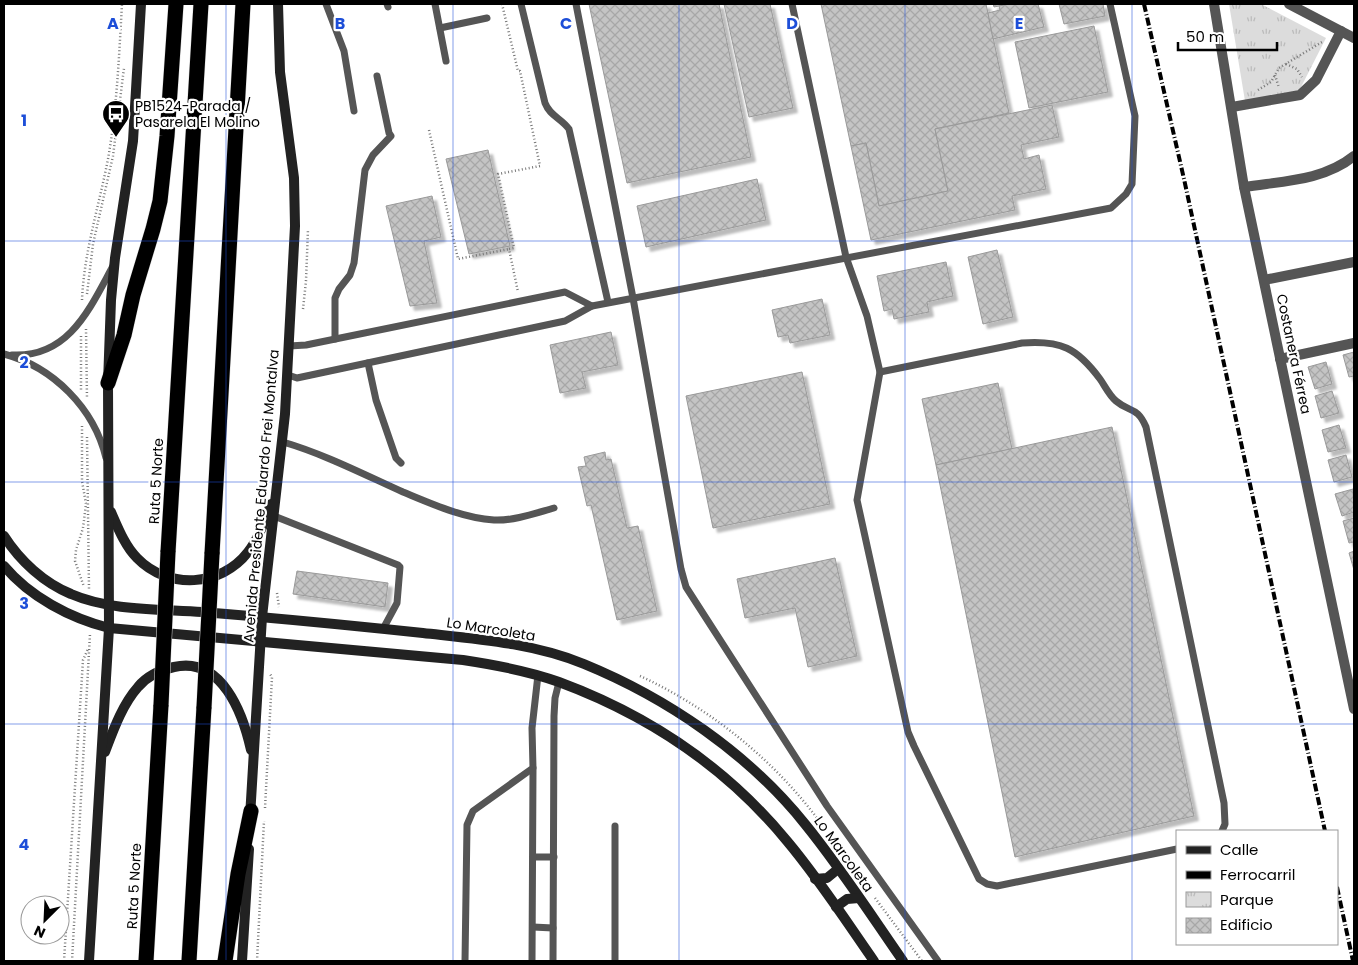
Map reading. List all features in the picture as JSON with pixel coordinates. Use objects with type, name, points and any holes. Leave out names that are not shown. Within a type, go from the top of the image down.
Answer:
[{"type":"highway","points":[[108,383],[124,335],[160,200],[167,136],[176,4]]},
{"type":"highway","name":"Ruta 5 Norte","points":[[146,961],[168,552],[201,4]]},
{"type":"highway","points":[[189,961],[243,4]]},
{"type":"highway","points":[[224,961],[235,889],[251,812]]},
{"type":"main road","points":[[89,961],[109,628],[108,383],[114,264],[133,141],[141,4]]},
{"type":"main road","name":"Avenida Presidente Eduardo Frei Montalva","points":[[242,961],[262,617],[283,442],[295,252],[296,191],[280,72],[278,4]]},
{"type":"main road","points":[[109,507],[130,550],[146,566],[172,578],[188,581],[200,580],[212,578],[242,560],[264,524],[277,489]]},
{"type":"main road","name":"Lo Marcoleta","points":[[4,536],[27,565],[55,586],[71,594],[109,605],[262,617],[499,641],[542,650],[581,662],[640,691],[696,725],[766,782],[805,823],[903,961]]},
{"type":"main road","points":[[4,566],[26,588],[51,604],[90,623],[109,628],[463,660],[495,665],[559,682],[608,703],[653,726],[708,764],[750,801],[788,842],[874,961]]},
{"type":"main road","points":[[101,762],[122,712],[137,688],[148,678],[162,670],[187,665],[209,673],[228,690],[240,714],[254,764]]},
{"type":"main road","points":[[815,879],[830,876],[838,870]]},
{"type":"main road","points":[[836,907],[847,899],[859,898]]},
{"type":"street","name":"Costanera Férrea","points":[[1214,4],[1244,187],[1354,709]]},
{"type":"street","points":[[1289,4],[1354,38]]},
{"type":"street","points":[[1232,107],[1300,95],[1316,80],[1341,30]]},
{"type":"street","points":[[1244,187],[1320,175],[1341,166],[1354,156]]},
{"type":"street","points":[[1264,280],[1354,262]]},
{"type":"street","points":[[1280,358],[1354,343]]},
{"type":"lane","points":[[326,4],[344,51],[354,111]]},
{"type":"lane","points":[[435,4],[446,62]]},
{"type":"lane","points":[[521,4],[548,111],[564,122],[568,129],[608,302]]},
{"type":"lane","points":[[576,4],[633,298],[681,569],[686,587],[827,806],[938,961]]},
{"type":"lane","points":[[792,4],[846,257],[867,316],[880,372],[857,500],[908,732],[979,879],[987,884],[997,886],[1176,849]]},
{"type":"lane","points":[[288,375],[297,378],[565,321],[592,306],[608,302],[1111,208],[1126,194],[1132,184],[1136,116],[1110,4]]},
{"type":"lane","points":[[440,28],[487,18]]},
{"type":"lane","points":[[336,339],[336,298],[339,290],[350,275],[354,263],[365,170],[374,155],[391,136],[376,76]]},
{"type":"lane","points":[[5,355],[17,356],[37,352],[65,338],[80,323],[89,310],[114,264]]},
{"type":"lane","points":[[289,346],[306,345],[566,292],[592,306]]},
{"type":"lane","points":[[880,372],[1022,343],[1043,341],[1060,345],[1076,352],[1088,364],[1114,400],[1135,410],[1142,417],[1146,427],[1224,803],[1225,824],[1222,830]]},
{"type":"lane","points":[[5,355],[20,360],[46,374],[69,392],[94,427],[108,468]]},
{"type":"lane","points":[[368,363],[376,400],[396,458],[401,463]]},
{"type":"lane","points":[[283,442],[309,451],[426,502],[468,516],[496,520],[519,517],[554,508]]},
{"type":"lane","points":[[274,516],[398,565],[400,574],[397,602],[384,629]]},
{"type":"lane","points":[[532,961],[532,729],[538,676]]},
{"type":"lane","points":[[553,961],[554,716],[555,698],[559,682]]},
{"type":"lane","points":[[465,961],[467,825],[473,811],[533,768]]},
{"type":"lane","points":[[615,961],[616,826]]},
{"type":"lane","points":[[533,857],[554,857]]},
{"type":"lane","points":[[533,927],[553,928]]},
{"type":"path","points":[[429,130],[458,259],[514,248],[498,174],[540,166],[520,70],[518,71],[502,4]]},
{"type":"path","points":[[1255,92],[1271,82],[1279,68],[1341,30]]},
{"type":"path","points":[[1285,64],[1297,69],[1302,76],[1302,85]]},
{"type":"path","points":[[1275,76],[1279,88],[1287,91]]},
{"type":"path","points":[[509,249],[520,301]]},
{"type":"path","points":[[64,961],[83,660],[89,648],[72,961]]},
{"type":"green space","points":[[1229,4],[1261,4],[1326,38],[1298,93],[1245,101]]},
{"type":"building","points":[[589,4],[719,4],[751,157],[627,183]]},
{"type":"building","points":[[724,4],[770,4],[793,108],[749,117]]},
{"type":"building","points":[[821,4],[986,4],[1009,113],[935,129],[948,191],[879,206],[866,143],[851,146]]},
{"type":"building","points":[[993,4],[1009,4],[994,7]]},
{"type":"building","points":[[1038,4],[1044,27],[993,39],[988,13],[1000,10],[999,6]]},
{"type":"building","points":[[1059,4],[1103,4],[1105,16],[1064,24]]},
{"type":"building","points":[[1094,26],[1108,92],[1029,108],[1015,42]]},
{"type":"building","points":[[1052,105],[1059,137],[1021,145],[1024,159],[1039,155],[1046,189],[1012,196],[1015,210],[871,240],[851,146],[866,143],[879,206],[948,191],[935,129]]},
{"type":"building","points":[[488,150],[510,246],[469,254],[446,159]]},
{"type":"building","points":[[757,179],[766,220],[646,247],[637,206]]},
{"type":"building","points":[[432,196],[441,237],[424,241],[437,303],[410,306],[386,206]]},
{"type":"building","points":[[997,250],[1013,317],[983,324],[968,257]]},
{"type":"building","points":[[946,262],[953,296],[927,302],[929,312],[894,319],[892,309],[884,311],[877,276]]},
{"type":"building","points":[[822,299],[830,335],[790,343],[788,335],[778,337],[772,310]]},
{"type":"building","points":[[611,332],[618,365],[582,372],[586,388],[560,393],[550,345]]},
{"type":"building","points":[[1354,352],[1354,376],[1349,377],[1343,355]]},
{"type":"building","points":[[1326,362],[1332,384],[1315,389],[1308,367]]},
{"type":"building","points":[[802,372],[830,504],[713,528],[686,396]]},
{"type":"building","points":[[998,383],[1012,449],[936,465],[922,399]]},
{"type":"building","points":[[1332,391],[1339,413],[1321,418],[1315,396]]},
{"type":"building","points":[[1339,425],[1346,448],[1328,452],[1322,430]]},
{"type":"building","points":[[1112,427],[1194,816],[1015,857],[936,465]]},
{"type":"building","points":[[605,452],[606,460],[611,459],[627,528],[638,526],[657,611],[617,620],[591,505],[587,506],[578,467],[586,466],[584,457]]},
{"type":"building","points":[[1346,455],[1352,477],[1334,482],[1328,460]]},
{"type":"building","points":[[1353,489],[1354,512],[1342,516],[1335,494]]},
{"type":"building","points":[[1354,518],[1354,542],[1349,543],[1343,521]]},
{"type":"building","points":[[1354,551],[1354,570],[1349,553]]},
{"type":"building","points":[[835,558],[857,656],[808,667],[795,608],[745,618],[737,579]]},
{"type":"building","points":[[297,571],[388,583],[385,607],[293,594]]},
{"type":"railway","points":[[1144,4],[1184,179],[1325,830]]},
{"type":"railway","points":[[1338,892],[1353,961]]},
{"type":"place","name":"PB1524-Parada / Pasarela El Molino","points":[[116,138]]}]
